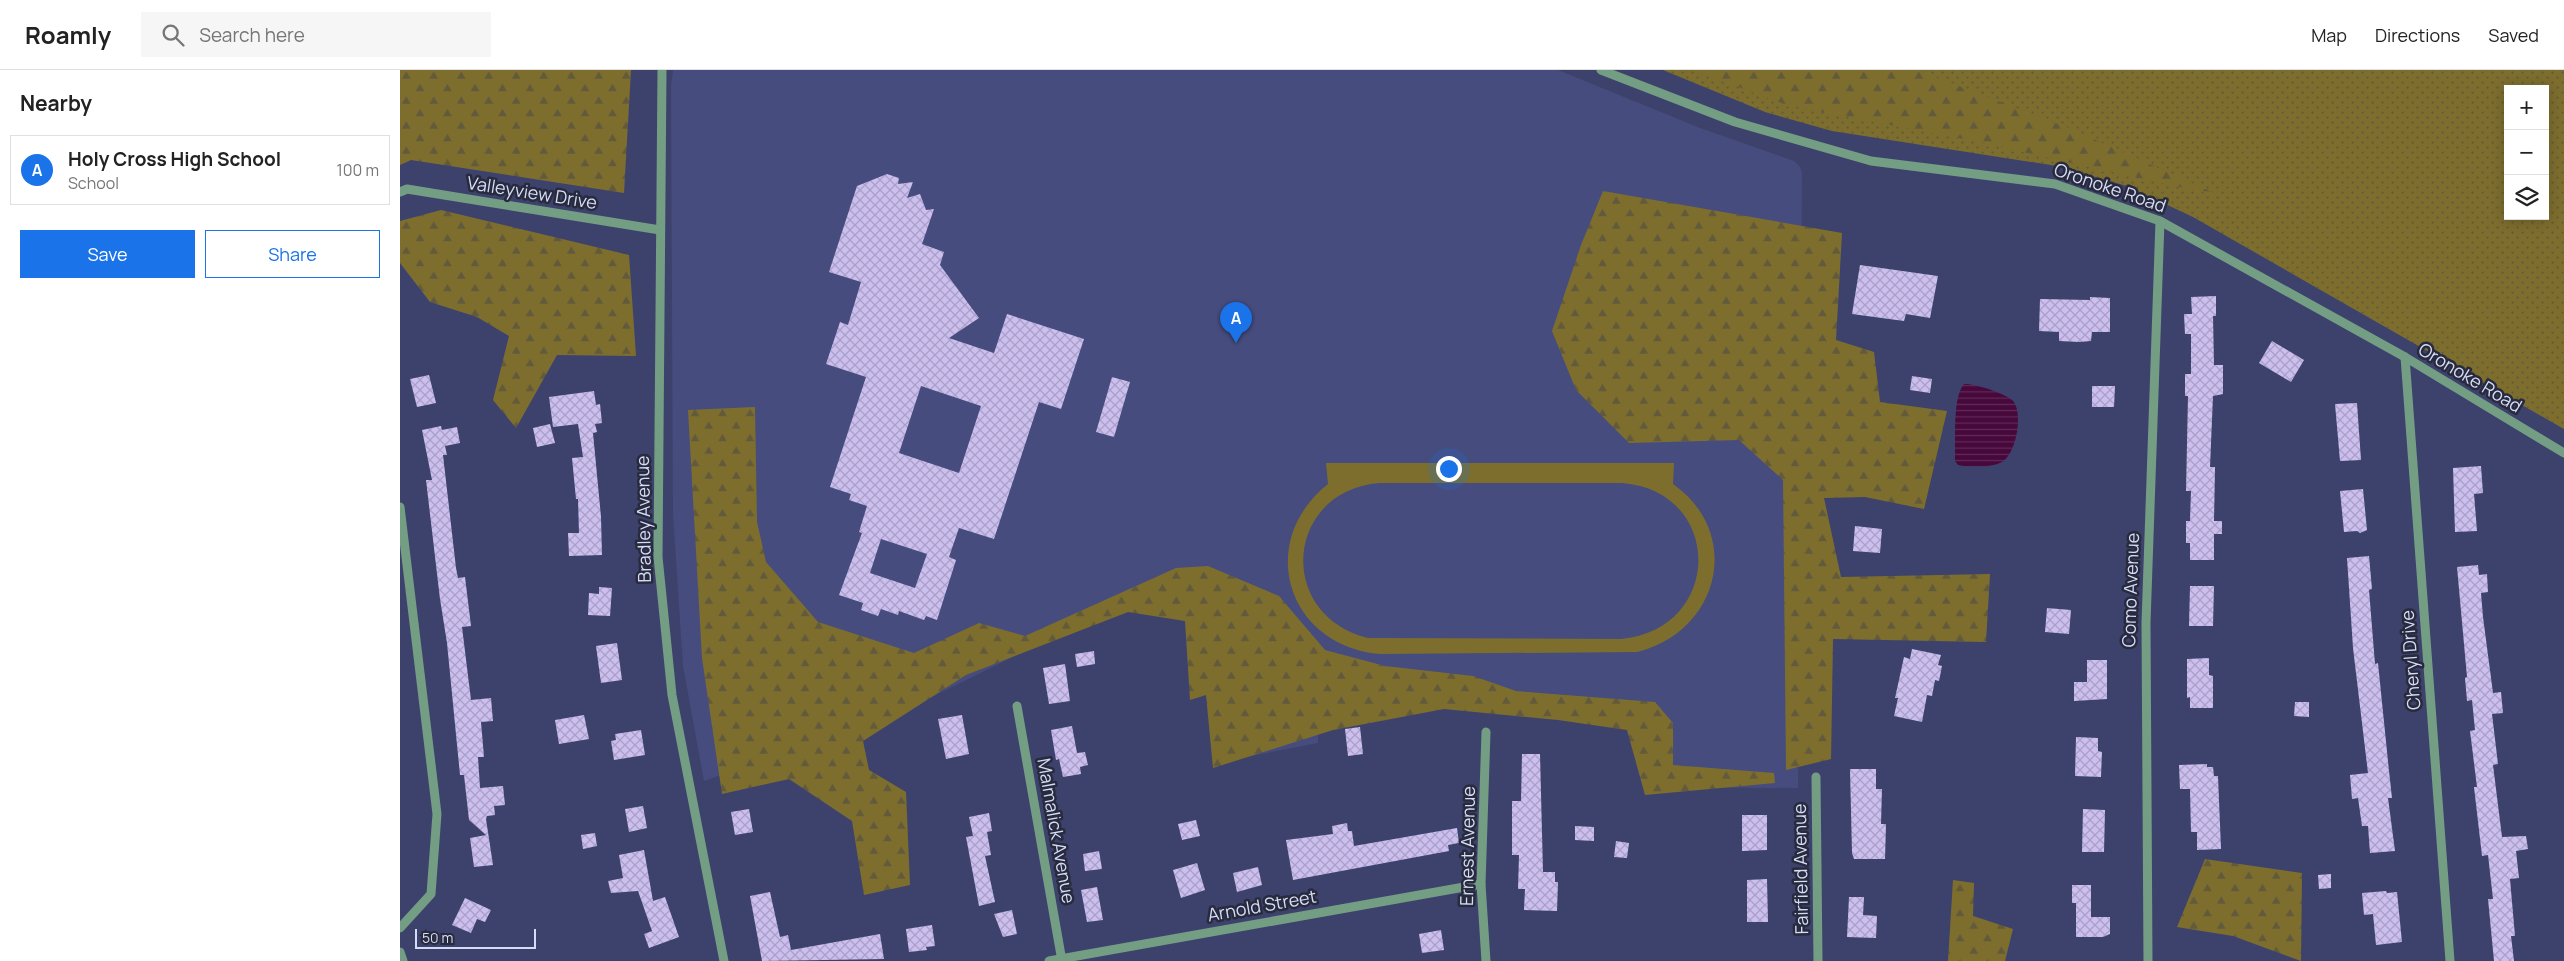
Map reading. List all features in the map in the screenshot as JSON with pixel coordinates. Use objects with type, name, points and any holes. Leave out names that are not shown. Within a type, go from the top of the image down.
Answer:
[{"type":"street","name":"Bradley Avenue","points":[[662,70],[658,556],[672,695],[724,961]]},
{"type":"street","name":"Oronoke Road","points":[[1601,70],[1735,122],[1870,161],[2055,184],[2160,221],[2405,357],[2564,453]]},
{"type":"street","name":"Valleyview Drive","points":[[400,192],[406,189],[660,230]]},
{"type":"street","name":"Como Avenue","points":[[2148,961],[2146,622],[2160,221]]},
{"type":"street","name":"Cheryl Drive","points":[[2405,357],[2450,961]]},
{"type":"street","points":[[400,507],[437,814],[432,894],[400,928]]},
{"type":"street","name":"Malmalick Avenue","points":[[1017,706],[1062,960]]},
{"type":"street","name":"Ernest Avenue","points":[[1486,732],[1481,884],[1486,961]]},
{"type":"street","name":"Fairfield Avenue","points":[[1816,777],[1818,961]]},
{"type":"street","name":"Arnold Street","points":[[1049,961],[1481,884]]},
{"type":"street","points":[[400,952],[403,961]]},
{"type":"shaded area","points":[[673,70],[1558,70],[1700,128],[1794,161],[1800,167],[1802,173],[1798,788],[1650,787],[1650,712],[1464,697],[1318,724],[1318,743],[1225,761],[1190,570],[893,716],[704,781],[683,666],[673,514],[671,86]]},
{"type":"shaded area","points":[[1964,384],[1975,385],[2005,396],[2014,402],[2017,408],[2017,434],[2011,451],[2002,462],[1988,466],[1963,466],[1958,465],[1955,461],[1956,409],[1960,391]]},
{"type":"green space","points":[[400,70],[631,70],[624,193],[411,160],[400,165]]},
{"type":"green space","points":[[1663,70],[2564,70],[2564,429],[2193,217],[2127,186],[2057,166],[1832,131],[1765,112]]},
{"type":"green space","points":[[1693,70],[1917,70],[2071,129],[2221,196],[1959,138],[1787,105]]},
{"type":"green space","points":[[1603,191],[1842,233],[1836,340],[1874,352],[1880,402],[1947,411],[1924,509],[1865,497],[1824,498],[1841,577],[1990,574],[1986,642],[1833,639],[1831,759],[1786,770],[1783,480],[1739,440],[1629,443],[1576,390],[1552,331],[1581,245]]},
{"type":"green space","points":[[441,210],[629,255],[636,356],[557,355],[516,428],[493,400],[509,336],[477,317],[430,302],[400,263],[400,221]]},
{"type":"green space","points":[[755,407],[757,522],[766,562],[818,622],[914,653],[979,623],[1025,636],[1176,568],[1208,566],[1279,596],[1325,650],[1385,666],[1473,676],[1516,691],[1655,702],[1673,723],[1673,765],[1774,773],[1775,783],[1645,795],[1627,730],[1558,720],[1444,709],[1333,730],[1213,768],[1206,695],[1190,700],[1185,621],[1128,612],[966,675],[863,741],[869,770],[906,792],[910,885],[864,895],[852,821],[789,779],[722,794],[702,658],[688,410]]},
{"type":"green space","points":[[1326,463],[1674,463],[1673,484],[1695,505],[1709,529],[1714,554],[1712,579],[1703,603],[1687,624],[1665,641],[1637,652],[1380,654],[1348,647],[1322,632],[1303,612],[1292,588],[1288,561],[1292,534],[1305,508],[1328,484]],"holes":[[[1380,483],[1622,483],[1655,492],[1679,509],[1694,533],[1698,560],[1693,587],[1679,612],[1655,630],[1621,639],[1368,638],[1338,625],[1317,605],[1306,581],[1304,554],[1310,529],[1325,507],[1348,491]]]},
{"type":"green space","points":[[2205,859],[2302,873],[2301,961],[2233,936],[2177,927]]},
{"type":"green space","points":[[1953,880],[1974,883],[1973,916],[2013,929],[2005,961],[1948,961]]},
{"type":"building","points":[[887,174],[899,178],[898,184],[913,182],[907,198],[920,194],[926,210],[934,209],[922,244],[944,252],[940,265],[979,318],[949,338],[994,353],[1007,314],[1084,339],[1061,409],[1039,402],[994,539],[959,528],[949,557],[956,560],[937,620],[926,616],[924,620],[899,611],[898,615],[881,609],[878,616],[861,610],[863,603],[839,595],[862,533],[859,532],[867,506],[849,500],[851,494],[830,487],[866,377],[826,364],[840,322],[848,325],[861,282],[829,272],[857,186]],"holes":[[[921,386],[981,406],[959,473],[899,453]],[[881,539],[927,554],[915,588],[870,573]]]},
{"type":"building","points":[[1860,265],[1938,276],[1930,318],[1906,314],[1904,321],[1852,314]]},
{"type":"building","points":[[2216,296],[2216,316],[2213,316],[2214,365],[2223,365],[2223,394],[2213,396],[2210,467],[2215,467],[2214,521],[2222,521],[2222,534],[2214,534],[2214,560],[2190,560],[2190,543],[2186,543],[2186,521],[2190,521],[2191,491],[2186,491],[2188,396],[2185,396],[2185,374],[2191,374],[2191,334],[2185,334],[2184,314],[2192,314],[2191,297]]},
{"type":"building","points":[[2090,297],[2110,298],[2110,332],[2092,332],[2091,341],[2079,342],[2059,341],[2059,332],[2039,331],[2040,299],[2090,300]]},
{"type":"building","points":[[2272,341],[2304,360],[2291,382],[2259,363]]},
{"type":"building","points":[[429,375],[436,403],[417,407],[410,379]]},
{"type":"building","points":[[1912,376],[1932,379],[1930,393],[1910,390]]},
{"type":"building","points":[[1112,377],[1130,382],[1114,437],[1096,432]]},
{"type":"building","points":[[2092,386],[2115,386],[2114,407],[2092,407]]},
{"type":"building","points":[[594,391],[596,405],[600,404],[602,423],[595,424],[597,432],[593,433],[601,517],[602,555],[569,556],[568,533],[579,533],[578,499],[576,499],[572,458],[583,457],[578,424],[553,427],[549,397]]},
{"type":"building","points":[[2357,403],[2361,460],[2340,461],[2335,404]]},
{"type":"building","points":[[550,424],[555,443],[537,447],[533,428]]},
{"type":"building","points":[[441,426],[442,430],[457,427],[460,443],[445,446],[447,455],[443,455],[456,568],[458,578],[465,577],[471,626],[462,627],[471,700],[491,698],[493,721],[481,722],[484,757],[478,757],[480,788],[503,786],[505,805],[494,806],[495,815],[487,816],[486,819],[493,865],[474,867],[470,838],[486,835],[469,820],[464,775],[460,775],[447,643],[426,480],[432,480],[422,430]]},
{"type":"building","points":[[2481,466],[2483,493],[2474,494],[2477,531],[2455,532],[2453,468]]},
{"type":"building","points":[[2363,489],[2367,530],[2360,533],[2357,531],[2344,532],[2340,491]]},
{"type":"building","points":[[1855,526],[1882,529],[1880,553],[1853,551]]},
{"type":"building","points":[[2369,556],[2372,589],[2369,590],[2375,664],[2378,663],[2392,798],[2388,798],[2395,851],[2370,853],[2368,826],[2362,826],[2358,798],[2352,799],[2350,775],[2368,773],[2353,648],[2347,558]]},
{"type":"building","points":[[2478,565],[2479,575],[2487,574],[2488,592],[2481,593],[2483,617],[2493,693],[2501,692],[2503,713],[2492,714],[2498,764],[2493,765],[2502,837],[2526,836],[2528,849],[2516,851],[2519,878],[2510,879],[2515,936],[2511,936],[2514,961],[2494,961],[2488,899],[2493,899],[2488,855],[2482,856],[2474,787],[2477,787],[2470,731],[2475,730],[2472,700],[2467,701],[2465,678],[2467,677],[2457,567]]},
{"type":"building","points":[[2190,586],[2214,586],[2213,626],[2189,626]]},
{"type":"building","points":[[599,587],[612,588],[610,616],[588,615],[589,593],[599,594]]},
{"type":"building","points":[[2047,608],[2071,610],[2069,634],[2045,632]]},
{"type":"building","points":[[617,643],[622,680],[601,683],[596,646]]},
{"type":"building","points":[[1912,649],[1941,655],[1938,665],[1942,666],[1939,681],[1935,680],[1932,696],[1927,695],[1922,722],[1894,716],[1898,698],[1895,698],[1904,657],[1910,659]]},
{"type":"building","points":[[1094,651],[1095,664],[1077,667],[1075,654]]},
{"type":"building","points":[[2209,658],[2209,675],[2213,676],[2213,708],[2190,708],[2190,697],[2187,698],[2187,659]]},
{"type":"building","points":[[2087,660],[2107,660],[2107,699],[2074,701],[2074,682],[2087,682]]},
{"type":"building","points":[[1065,664],[1070,701],[1049,704],[1043,668]]},
{"type":"building","points":[[2295,702],[2309,702],[2309,717],[2294,716]]},
{"type":"building","points":[[584,715],[589,739],[559,744],[555,720]]},
{"type":"building","points":[[962,715],[969,754],[946,759],[938,719]]},
{"type":"building","points":[[1072,726],[1077,753],[1085,752],[1088,765],[1080,767],[1081,774],[1063,777],[1059,759],[1056,760],[1051,730]]},
{"type":"building","points":[[1360,727],[1363,754],[1348,756],[1345,729]]},
{"type":"building","points":[[641,730],[645,755],[614,760],[611,741],[616,740],[615,734]]},
{"type":"building","points":[[2076,737],[2098,738],[2098,751],[2102,752],[2101,777],[2075,776]]},
{"type":"building","points":[[1522,754],[1540,754],[1543,872],[1555,872],[1555,882],[1558,882],[1557,911],[1524,910],[1525,889],[1518,889],[1519,855],[1512,855],[1512,801],[1521,801]]},
{"type":"building","points":[[2207,764],[2207,767],[2213,767],[2214,776],[2218,776],[2221,849],[2197,850],[2197,832],[2191,832],[2190,789],[2180,789],[2179,765]]},
{"type":"building","points":[[1850,769],[1876,769],[1876,789],[1882,789],[1881,824],[1886,824],[1885,859],[1854,859],[1852,853]]},
{"type":"building","points":[[643,806],[647,828],[629,832],[625,809]]},
{"type":"building","points":[[749,809],[753,832],[735,835],[731,812]]},
{"type":"building","points":[[2083,809],[2105,810],[2104,852],[2082,852]]},
{"type":"building","points":[[989,813],[992,831],[987,832],[991,855],[985,856],[995,902],[979,906],[966,837],[973,836],[969,817]]},
{"type":"building","points":[[1742,815],[1767,815],[1767,850],[1742,851]]},
{"type":"building","points":[[1196,820],[1200,836],[1182,840],[1178,824]]},
{"type":"building","points":[[1347,823],[1348,831],[1352,831],[1354,846],[1457,828],[1459,843],[1448,845],[1449,851],[1293,880],[1286,840],[1333,834],[1332,826]]},
{"type":"building","points":[[1575,826],[1594,827],[1594,841],[1575,840]]},
{"type":"building","points":[[595,833],[597,846],[583,849],[581,835]]},
{"type":"building","points":[[1616,841],[1629,843],[1627,858],[1614,857]]},
{"type":"building","points":[[644,850],[653,901],[665,897],[679,937],[649,948],[644,934],[652,931],[638,891],[611,893],[608,881],[623,878],[619,855]]},
{"type":"building","points":[[1099,851],[1102,869],[1085,871],[1083,854]]},
{"type":"building","points":[[1197,863],[1205,890],[1181,898],[1173,870]]},
{"type":"building","points":[[1258,867],[1262,885],[1237,892],[1233,873]]},
{"type":"building","points":[[2331,874],[2331,888],[2319,889],[2318,875]]},
{"type":"building","points":[[1767,879],[1768,922],[1747,922],[1747,880]]},
{"type":"building","points":[[2072,885],[2091,885],[2091,917],[2110,917],[2110,934],[2103,937],[2076,937],[2076,903],[2072,903]]},
{"type":"building","points":[[1097,887],[1103,920],[1087,922],[1081,890]]},
{"type":"building","points":[[2386,891],[2387,893],[2397,892],[2402,942],[2376,945],[2373,914],[2364,915],[2362,893]]},
{"type":"building","points":[[770,892],[780,937],[788,935],[791,950],[880,934],[884,959],[762,961],[750,896]]},
{"type":"building","points":[[1849,897],[1864,897],[1863,915],[1877,916],[1876,938],[1847,937]]},
{"type":"building","points":[[465,898],[491,910],[485,922],[477,919],[471,933],[452,925]]},
{"type":"building","points":[[1012,910],[1017,934],[1003,937],[994,914]]},
{"type":"building","points":[[932,925],[935,946],[926,947],[927,950],[909,952],[906,929]]},
{"type":"building","points":[[1441,930],[1444,950],[1422,953],[1419,934]]},
{"type":"place","name":"Holy Cross High School","points":[[1236,343]]}]
